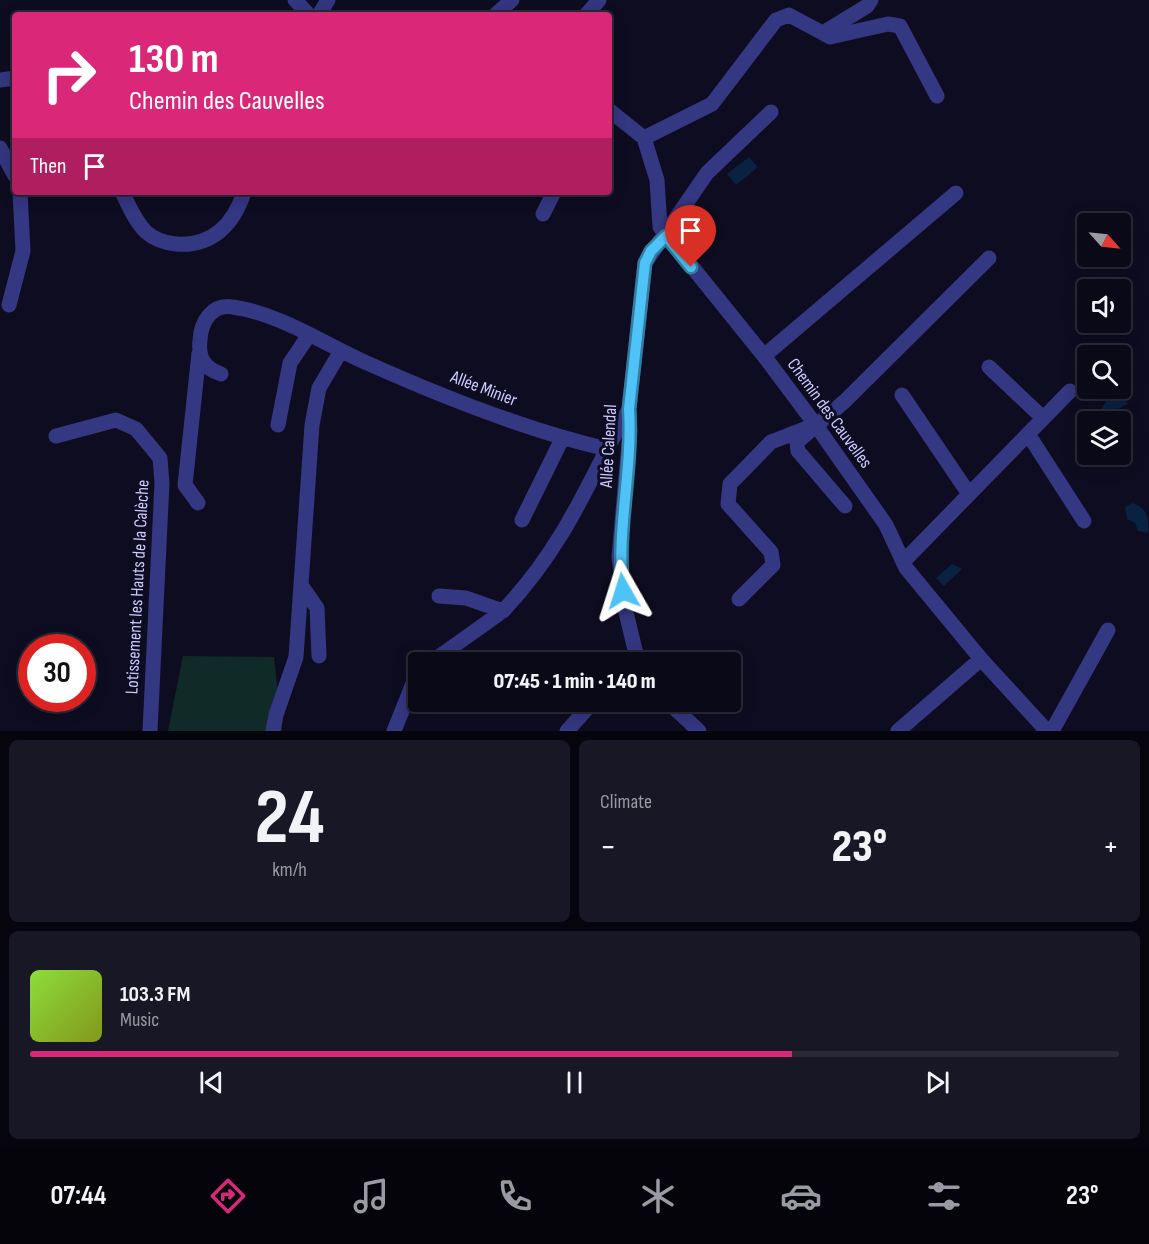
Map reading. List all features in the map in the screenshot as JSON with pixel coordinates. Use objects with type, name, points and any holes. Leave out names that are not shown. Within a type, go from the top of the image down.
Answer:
[{"type":"street","points":[[295,0],[306,12]]},
{"type":"street","points":[[589,12],[599,0]]},
{"type":"street","points":[[824,33],[867,6],[871,0]]},
{"type":"street","points":[[612,112],[644,138],[712,104],[776,20],[789,15],[830,37],[888,24],[900,26],[937,96]]},
{"type":"street","name":"Allée Calendal","points":[[633,652],[619,557],[630,431],[629,409],[645,263],[651,251],[666,236],[707,173],[771,111]]},
{"type":"street","name":"Chemin des Cauvelles","points":[[644,138],[657,180],[660,227],[666,236],[764,356],[815,424],[886,525],[903,562],[981,659],[1049,731]]},
{"type":"street","points":[[0,148],[12,170]]},
{"type":"street","points":[[764,356],[956,193]]},
{"type":"street","points":[[9,305],[23,251],[20,195]]},
{"type":"street","points":[[123,195],[135,219],[147,233],[162,242],[181,244],[206,242],[223,230],[238,211],[243,195]]},
{"type":"street","points":[[543,214],[552,195]]},
{"type":"street","points":[[845,506],[798,451],[797,442],[815,424],[845,401],[989,258]]},
{"type":"street","name":"Allée Minier","points":[[198,503],[185,485],[201,327],[212,311],[231,306],[291,325],[341,351],[562,439],[607,449]]},
{"type":"street","points":[[278,425],[290,363],[309,335]]},
{"type":"street","points":[[273,731],[276,715],[296,657],[312,425],[319,388],[341,351]]},
{"type":"street","points":[[199,353],[208,369],[221,374]]},
{"type":"street","points":[[990,367],[1043,418]]},
{"type":"street","points":[[903,562],[1070,391]]},
{"type":"street","points":[[902,395],[969,494]]},
{"type":"street","points":[[445,652],[503,611],[533,579],[570,524],[629,409]]},
{"type":"street","name":"Lotissement les Hauts de la Calèche","points":[[56,436],[116,420],[136,429],[160,458],[162,483],[150,731]]},
{"type":"street","points":[[740,598],[772,565],[772,558],[771,552],[728,504],[730,484],[771,442],[815,424]]},
{"type":"street","points":[[1028,434],[1084,521]]},
{"type":"street","points":[[522,520],[562,439]]},
{"type":"street","points":[[301,585],[317,608],[319,656]]},
{"type":"street","points":[[439,596],[466,598],[503,611]]},
{"type":"street","points":[[1049,731],[1108,630]]},
{"type":"street","points":[[898,731],[981,659]]},
{"type":"street","points":[[394,731],[408,696]]},
{"type":"street","points":[[567,731],[584,712]]},
{"type":"street","points":[[679,712],[699,731]]},
{"type":"green space","points":[[183,656],[274,657],[282,731],[168,731]]},
{"type":"water","points":[[749,157],[758,167],[736,185],[727,174]]},
{"type":"water","points":[[1102,399],[1124,399],[1128,404],[1114,411],[1105,411],[1102,408],[1106,402]]},
{"type":"water","points":[[1133,503],[1145,511],[1148,533],[1138,531],[1135,523],[1127,519],[1125,507]]},
{"type":"water","points":[[952,564],[962,569],[944,586],[936,578]]},
{"type":"route","points":[[623,591],[619,557],[630,431],[629,409],[645,263],[651,251],[666,236],[691,267]]}]
